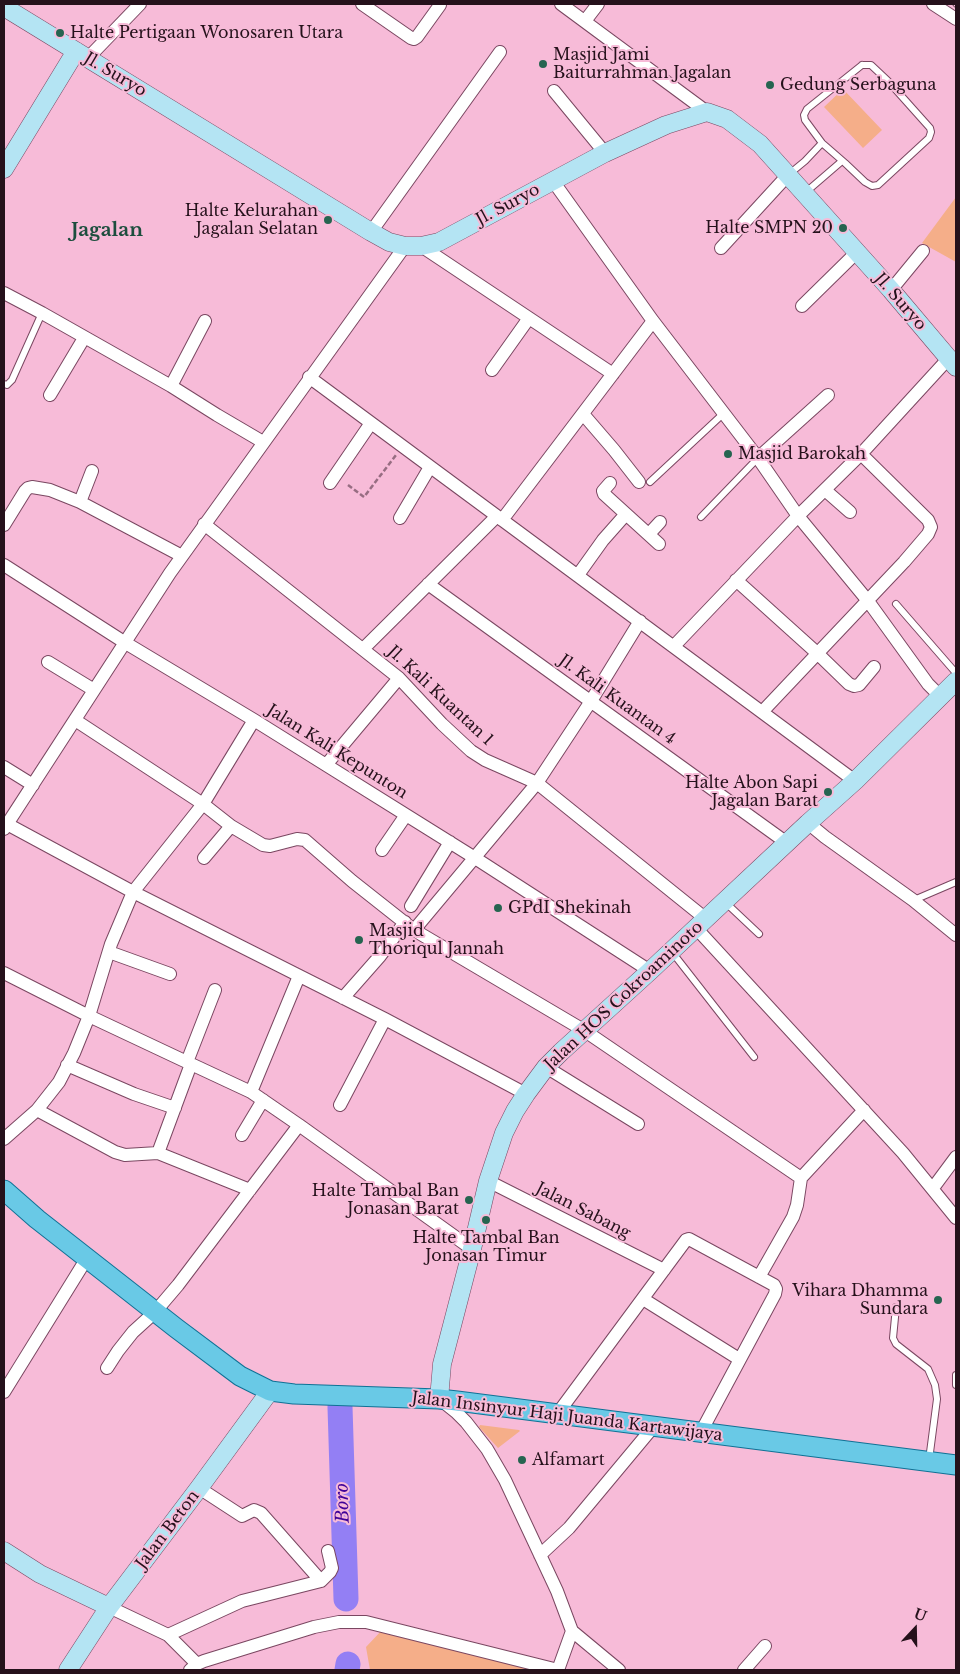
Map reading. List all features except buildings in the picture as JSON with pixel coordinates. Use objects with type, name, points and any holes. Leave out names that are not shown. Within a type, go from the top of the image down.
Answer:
[{"type":"main road","name":"Jl. Suryo","points":[[4,7],[371,232],[389,242],[413,246],[439,242],[605,153],[666,125],[707,112],[727,119],[760,144],[857,252],[952,363]]},
{"type":"main road","points":[[4,169],[82,54]]},
{"type":"main road","name":"Jalan HOS Cokroaminoto","points":[[439,1399],[442,1364],[488,1181],[504,1133],[526,1094],[546,1067],[561,1052],[701,924],[786,842],[855,781],[956,681]]},
{"type":"main road","name":"Jalan Insinyur Haji Juanda Kartawijaya","points":[[4,1190],[155,1312],[240,1376],[270,1390],[294,1394],[439,1399],[956,1466]]},
{"type":"main road","name":"Jalan Beton","points":[[68,1670],[109,1607],[270,1390]]},
{"type":"main road","points":[[4,1551],[40,1574],[109,1607]]},
{"type":"street","points":[[82,54],[140,4]]},
{"type":"street","points":[[362,4],[414,39],[440,5]]},
{"type":"street","points":[[560,4],[707,112]]},
{"type":"street","points":[[585,21],[598,4]]},
{"type":"street","points":[[933,4],[956,19]]},
{"type":"street","points":[[371,232],[500,52]]},
{"type":"street","points":[[554,91],[605,153]]},
{"type":"street","points":[[720,248],[788,176]]},
{"type":"street","points":[[553,181],[653,321],[758,458],[798,516],[868,601],[928,684],[941,697]]},
{"type":"street","points":[[526,1094],[385,1019],[5,826],[124,642],[204,524],[310,377],[413,246],[613,374]]},
{"type":"street","points":[[890,290],[923,251]]},
{"type":"street","points":[[802,306],[857,252]]},
{"type":"street","points":[[7,295],[171,386],[263,442]]},
{"type":"street","points":[[492,370],[528,318]]},
{"type":"street","points":[[171,386],[205,321]]},
{"type":"street","points":[[363,649],[428,584],[500,518],[583,414],[653,321]]},
{"type":"street","points":[[50,395],[84,338]]},
{"type":"street","points":[[674,646],[798,516],[952,363]]},
{"type":"street","points":[[310,377],[855,781]]},
{"type":"street","points":[[758,458],[828,395]]},
{"type":"street","points":[[583,414],[644,482]]},
{"type":"street","points":[[330,483],[371,423]]},
{"type":"street","points":[[762,712],[904,562],[928,534],[931,527],[928,520],[862,454]]},
{"type":"street","points":[[400,518],[430,467]]},
{"type":"street","points":[[80,502],[92,471]]},
{"type":"street","points":[[610,483],[604,490],[604,494],[659,544]]},
{"type":"street","points":[[4,524],[28,488],[50,490],[80,502],[182,556]]},
{"type":"street","points":[[825,490],[850,512]]},
{"type":"street","points":[[578,575],[606,535],[626,514]]},
{"type":"street","points":[[649,534],[660,522]]},
{"type":"street","name":"Jl. Kali Kuantan 1","points":[[204,524],[399,678],[442,724],[471,751],[538,783],[701,924],[933,1188],[956,1218]]},
{"type":"street","name":"Jalan Kali Kepunton","points":[[4,566],[450,842],[650,971]]},
{"type":"street","points":[[736,580],[849,684],[859,685],[874,667]]},
{"type":"street","name":"Jl. Kali Kuantan 4","points":[[428,584],[786,842]]},
{"type":"street","points":[[343,998],[380,956],[475,858],[538,783],[640,622]]},
{"type":"street","points":[[48,662],[94,690]]},
{"type":"street","points":[[326,765],[399,678]]},
{"type":"street","points":[[75,720],[203,804],[231,826],[263,845],[270,846],[297,839],[304,840],[410,926],[585,1031],[801,1178]]},
{"type":"street","points":[[5,1138],[36,1110],[59,1082],[89,1016],[109,952],[134,892],[203,804],[254,720]]},
{"type":"street","points":[[4,767],[32,785]]},
{"type":"street","points":[[382,850],[406,815]]},
{"type":"street","points":[[808,822],[913,900],[956,935]]},
{"type":"street","points":[[204,858],[231,826]]},
{"type":"street","points":[[411,906],[450,842]]},
{"type":"street","points":[[109,952],[170,974]]},
{"type":"street","points":[[4,973],[89,1016],[251,1092],[299,1124],[472,1249]]},
{"type":"street","points":[[251,1092],[299,976]]},
{"type":"street","points":[[158,1153],[215,990]]},
{"type":"street","points":[[340,1105],[385,1019]]},
{"type":"street","points":[[67,1065],[134,1094],[174,1108]]},
{"type":"street","points":[[546,1067],[638,1124]]},
{"type":"street","points":[[242,1134],[263,1100]]},
{"type":"street","points":[[36,1110],[115,1152],[125,1155],[158,1153],[250,1190]]},
{"type":"street","points":[[759,1277],[794,1217],[801,1178],[864,1110]]},
{"type":"street","points":[[107,1368],[133,1332],[155,1312],[178,1286],[299,1124]]},
{"type":"street","points":[[933,1188],[956,1157]]},
{"type":"street","name":"Jalan Sabang","points":[[488,1181],[664,1270]]},
{"type":"street","points":[[558,1413],[686,1240],[689,1239],[774,1285],[776,1290],[701,1432]]},
{"type":"street","points":[[4,1392],[87,1258]]},
{"type":"street","points":[[643,1299],[739,1359]]},
{"type":"street","points":[[439,1399],[461,1416],[487,1449],[505,1480],[557,1591],[572,1631],[619,1670]]},
{"type":"street","points":[[540,1555],[569,1528],[654,1426]]},
{"type":"street","points":[[199,1488],[242,1516],[254,1510],[261,1512],[321,1581]]},
{"type":"street","points":[[168,1635],[242,1601],[321,1581],[332,1568],[328,1552]]},
{"type":"street","points":[[109,1607],[168,1635],[200,1666],[314,1627],[338,1622],[366,1622],[559,1670],[572,1631]]},
{"type":"street","points":[[744,1670],[765,1646]]},
{"type":"lane","points":[[862,65],[871,65],[877,70],[930,128],[931,132],[929,138],[878,185],[872,186],[865,182],[822,143],[805,120],[804,115],[807,109],[862,65]]},
{"type":"lane","points":[[788,176],[822,143]]},
{"type":"lane","points":[[804,193],[842,161]]},
{"type":"lane","points":[[4,384],[7,385],[12,380],[42,313]]},
{"type":"lane","points":[[644,482],[724,413]]},
{"type":"lane","points":[[700,517],[758,458]]},
{"type":"lane","points":[[896,604],[956,673]]},
{"type":"lane","points":[[913,900],[956,882]]},
{"type":"lane","points":[[724,901],[759,934]]},
{"type":"lane","points":[[671,951],[754,1057]]},
{"type":"lane","points":[[896,1307],[893,1338],[896,1344],[928,1369],[936,1385],[937,1399],[929,1461]]},
{"type":"lane","points":[[956,1375],[956,1386]]},
{"type":"path","points":[[348,485],[364,497],[403,446]]},
{"type":"shaded area","points":[[843,89],[882,130],[863,148],[824,107]]},
{"type":"shaded area","points":[[956,197],[956,262],[922,243]]},
{"type":"shaded area","points":[[480,1425],[520,1431],[498,1448],[479,1427]]},
{"type":"shaded area","points":[[383,1629],[531,1670],[370,1670],[366,1647]]},
{"type":"waterway","name":"Boro","points":[[340,1407],[346,1599]]},
{"type":"waterway","name":"Boro","points":[[347,1670],[348,1664]]},
{"type":"place","name":"Halte Pertigaan Wonosaren Utara","points":[[60,33]]},
{"type":"place","name":"Masjid Jami Baiturrahman Jagalan","points":[[543,64]]},
{"type":"place","name":"Gedung Serbaguna","points":[[770,85]]},
{"type":"place","name":"Halte Kelurahan Jagalan Selatan","points":[[328,220]]},
{"type":"place","name":"Halte SMPN 20","points":[[843,228]]},
{"type":"place","name":"Masjid Barokah","points":[[728,454]]},
{"type":"place","name":"Halte Abon Sapi Jagalan Barat","points":[[828,792]]},
{"type":"place","name":"GPdI Shekinah","points":[[498,908]]},
{"type":"place","name":"Masjid Thoriqul Jannah","points":[[359,940]]},
{"type":"place","name":"Halte Tambal Ban Jonasan Barat","points":[[469,1200]]},
{"type":"place","name":"Halte Tambal Ban Jonasan Timur","points":[[486,1220]]},
{"type":"place","name":"Vihara Dhamma Sundara","points":[[938,1300]]},
{"type":"place","name":"Alfamart","points":[[522,1460]]},
{"type":"district","name":"Jagalan","points":[[107,231]]}]
